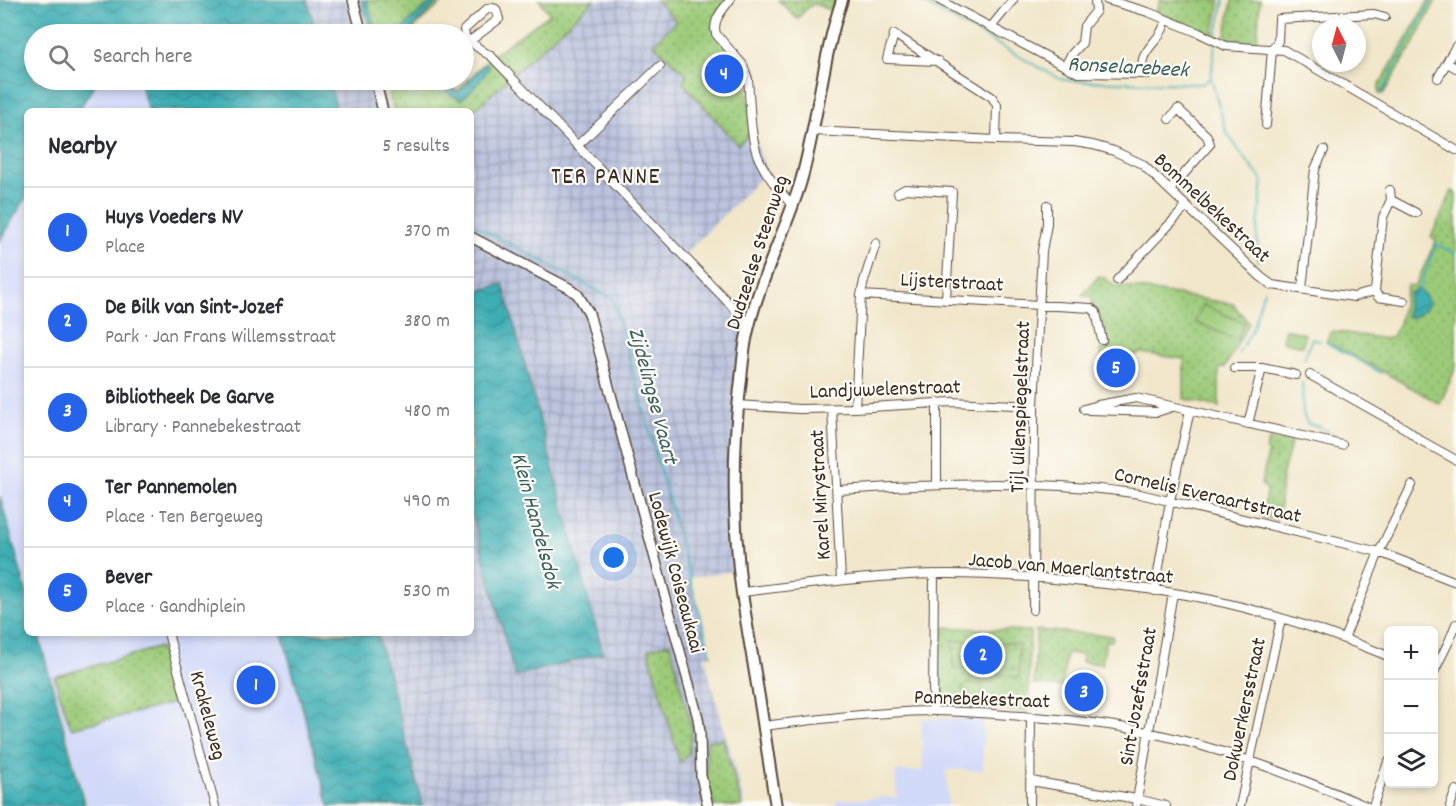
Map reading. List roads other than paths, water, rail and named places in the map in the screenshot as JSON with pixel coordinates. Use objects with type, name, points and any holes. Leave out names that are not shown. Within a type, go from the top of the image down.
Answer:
[{"type":"main road","name":"Dudzeelse Steenweg","points":[[776,806],[739,570],[734,496],[738,405],[750,326],[769,265],[801,181],[827,54],[842,0]]},
{"type":"street","points":[[353,0],[359,24]]},
{"type":"street","points":[[730,0],[716,21],[716,34],[746,71],[754,146],[758,159],[770,179],[792,206]]},
{"type":"street","points":[[939,0],[1078,73],[1145,74],[1143,61],[1145,54],[1160,36],[1164,26]]},
{"type":"street","points":[[991,27],[1013,0]]},
{"type":"street","points":[[1065,66],[1082,43],[1084,26],[1096,11],[1095,0]]},
{"type":"street","points":[[1107,0],[1148,12],[1226,46],[1284,50],[1456,150]]},
{"type":"street","points":[[471,24],[487,9],[496,9],[499,19],[474,38]]},
{"type":"street","points":[[1266,125],[1272,49],[1278,40],[1279,19],[1374,14],[1385,17]]},
{"type":"street","points":[[938,61],[887,59],[894,34],[938,61],[992,97],[997,105],[996,140]]},
{"type":"street","points":[[474,44],[491,56],[750,326]]},
{"type":"street","points":[[1438,78],[1456,46]]},
{"type":"street","points":[[1447,63],[1456,68]]},
{"type":"street","points":[[577,146],[660,66]]},
{"type":"street","points":[[378,90],[382,108]]},
{"type":"street","points":[[1169,118],[1178,109],[1207,136],[1210,144],[1170,190]]},
{"type":"street","name":"Bommelbekestraat","points":[[813,131],[1074,142],[1114,151],[1142,164],[1272,285],[1354,297],[1376,291]]},
{"type":"street","points":[[1302,289],[1315,169],[1324,150]]},
{"type":"street","points":[[898,193],[905,189],[952,192],[946,299]]},
{"type":"street","points":[[1390,190],[1391,200],[1383,218],[1376,291],[1378,297],[1404,301]]},
{"type":"street","points":[[1391,200],[1416,213]]},
{"type":"street","name":"Tijl Uilenspiegelstraat","points":[[1033,610],[1034,406],[1042,251],[1047,224],[1047,206]]},
{"type":"street","points":[[1117,280],[1186,207]]},
{"type":"street","name":"Lodewijk Coiseaukaai","points":[[474,239],[569,288],[578,295],[589,313],[698,718],[701,776],[708,806]]},
{"type":"street","points":[[855,408],[861,295],[876,243]]},
{"type":"street","name":"Lijsterstraat","points":[[861,295],[1091,308],[1096,312],[1102,340]]},
{"type":"street","points":[[1234,368],[1262,368],[1296,375]]},
{"type":"street","points":[[1248,424],[1262,368]]},
{"type":"street","points":[[1310,375],[1456,460]]},
{"type":"street","points":[[1174,406],[1156,412],[1084,410],[1136,398],[1174,406],[1342,445]]},
{"type":"street","name":"Landjuwelenstraat","points":[[738,405],[799,409],[952,402],[1034,406]]},
{"type":"street","points":[[937,404],[937,484]]},
{"type":"street","name":"Karel Mirystraat","points":[[832,409],[841,580]]},
{"type":"street","points":[[1155,591],[1170,501],[1190,410]]},
{"type":"street","name":"Cornelis Everaartstraat","points":[[837,490],[937,484],[1102,488],[1140,494],[1379,552],[1456,582]]},
{"type":"street","points":[[1344,639],[1379,552],[1412,485]]},
{"type":"street","points":[[933,711],[934,574]]},
{"type":"street","name":"Jacob van Maerlantstraat","points":[[743,592],[841,580],[934,574],[1033,577],[1113,584],[1232,605],[1344,639],[1384,654]]},
{"type":"street","name":"Sint-Jozefsstraat","points":[[1137,802],[1173,593]]},
{"type":"street","name":"Dokwerkersstraat","points":[[1240,806],[1281,619]]},
{"type":"street","points":[[1438,664],[1456,624]]},
{"type":"street","name":"Krakeleweg","points":[[169,636],[215,806]]},
{"type":"street","name":"Pannebekestraat","points":[[764,726],[820,719],[933,711],[1074,720],[1149,732],[1197,744],[1308,782],[1366,806]]},
{"type":"street","points":[[1030,806],[1031,717]]},
{"type":"street","points":[[1373,806],[1384,776]]},
{"type":"street","points":[[1031,781],[1166,806]]},
{"type":"street","points":[[1450,806],[1456,790]]},
{"type":"water","points":[[0,0],[307,0],[314,24],[24,24],[24,90],[92,90],[80,108],[24,108],[24,201],[0,240]]},
{"type":"water","points":[[361,0],[367,0],[374,24],[368,24]]},
{"type":"water","points":[[436,1],[436,4],[416,24],[408,24],[421,11]]},
{"type":"water","points":[[485,63],[488,64],[486,72],[474,87],[474,75]]},
{"type":"water","points":[[142,90],[332,90],[336,108],[147,108]]},
{"type":"water","points":[[445,90],[453,90],[459,92],[472,90],[461,100]]},
{"type":"water","name":"Klein Handelsdok","points":[[503,284],[603,653],[515,676],[474,522],[474,292]]},
{"type":"water","points":[[1417,289],[1426,297],[1429,304],[1412,318],[1406,316],[1409,293]]},
{"type":"water","points":[[0,496],[24,583],[24,636],[39,636],[85,806],[0,806]]},
{"type":"water","points":[[283,636],[378,636],[423,806],[329,806]]},
{"type":"waterway","name":"Ronselarebeek","points":[[918,0],[1060,79],[1202,84],[1211,78]]},
{"type":"waterway","points":[[1216,38],[1224,0]]},
{"type":"waterway","points":[[1381,93],[1432,0]]},
{"type":"waterway","points":[[1215,43],[1211,78],[1226,131],[1263,181],[1257,235],[1258,262]]},
{"type":"waterway","name":"Zijdelingse Vaart","points":[[474,225],[613,299],[711,655]]},
{"type":"waterway","points":[[1420,291],[1436,244],[1456,254]]},
{"type":"waterway","points":[[1238,354],[1252,330],[1264,290]]},
{"type":"waterway","points":[[1304,359],[1312,338],[1320,341]]},
{"type":"waterway","points":[[1327,343],[1381,373]]},
{"type":"waterway","points":[[1302,382],[1303,414],[1308,424],[1320,427],[1334,435]]},
{"type":"place","name":"Ter Pannemolen","points":[[724,74]]},
{"type":"place","name":"Bever","points":[[1116,368]]},
{"type":"place","name":"De Bilk van Sint-Jozef","points":[[983,655]]},
{"type":"place","name":"Huys Voeders NV","points":[[256,685]]},
{"type":"place","name":"Bibliotheek De Garve","points":[[1084,692]]},
{"type":"district","name":"TER PANNE","points":[[606,175]]}]
